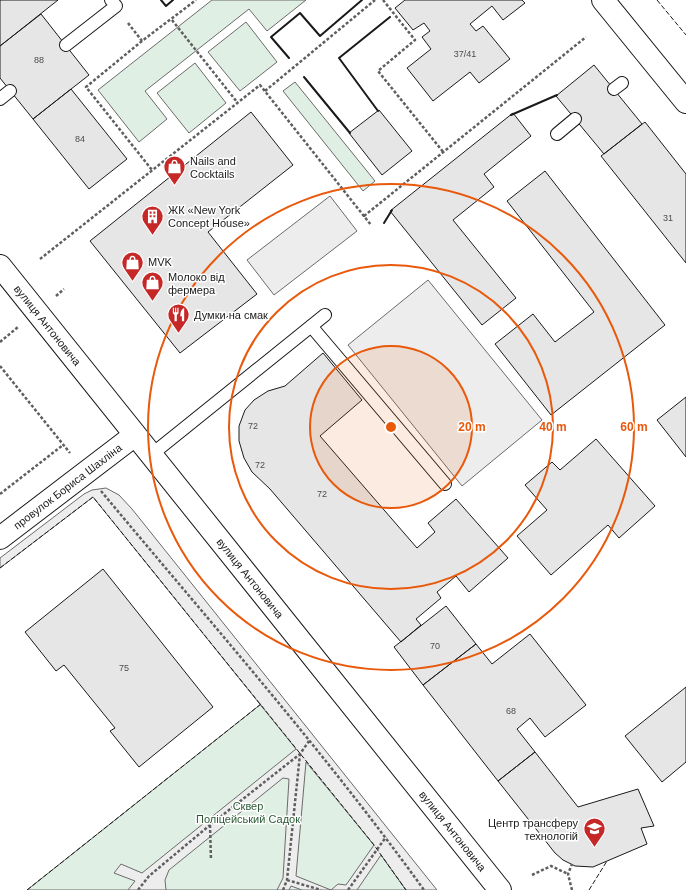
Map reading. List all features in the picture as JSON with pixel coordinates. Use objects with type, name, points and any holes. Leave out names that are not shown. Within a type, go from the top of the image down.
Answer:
[{"type":"main road","points":[[603,0],[686,102]]},
{"type":"main road","name":"вулиця Антоновича","points":[[0,266],[500,890]]},
{"type":"main road","name":"провулок Бориса Шахліна","points":[[0,538],[136,435]]},
{"type":"lane","points":[[66,46],[113,3]]},
{"type":"lane","points":[[0,99],[10,91]]},
{"type":"lane","points":[[556,134],[575,120]]},
{"type":"lane","points":[[151,455],[325,315]]},
{"type":"lane","points":[[311,326],[445,484]]},
{"type":"path","points":[[152,170],[86,87],[142,41],[172,20],[196,0]]},
{"type":"path","points":[[265,91],[375,0]]},
{"type":"path","points":[[383,0],[415,40],[378,71],[444,153]]},
{"type":"path","points":[[113,3],[142,41]]},
{"type":"path","points":[[172,20],[237,102]]},
{"type":"path","points":[[364,216],[586,38]]},
{"type":"path","points":[[40,259],[260,85],[371,225]]},
{"type":"path","points":[[0,366],[86,473],[309,741],[386,837],[424,890]]},
{"type":"path","points":[[0,494],[63,444]]},
{"type":"path","points":[[138,890],[149,876],[210,825],[300,754],[309,741]]},
{"type":"path","points":[[282,890],[286,880],[300,754]]},
{"type":"path","points":[[210,825],[211,860]]},
{"type":"path","points":[[348,890],[386,837]]},
{"type":"path","points":[[572,864],[568,874],[572,890]]},
{"type":"path","points":[[532,875],[551,866],[568,874]]},
{"type":"path","points":[[286,880],[321,890]]},
{"type":"green space","points":[[212,0],[306,0],[267,31],[249,9],[145,91],[167,119],[139,142],[98,90]]},
{"type":"green space","points":[[246,22],[277,62],[240,91],[208,52]]},
{"type":"green space","points":[[195,63],[226,103],[189,133],[157,93]]},
{"type":"green space","points":[[295,82],[375,181],[363,191],[283,91]]},
{"type":"green space","name":"Сквер Поліцейський Садок","points":[[261,704],[374,845],[406,890],[27,890]]},
{"type":"shaded area","points":[[330,196],[357,231],[274,295],[247,260]]},
{"type":"shaded area","points":[[428,280],[542,420],[462,486],[348,345]]},
{"type":"shaded area","points":[[106,488],[119,495],[132,509],[437,890],[406,890],[381,855],[357,890],[331,890],[302,890],[291,886],[289,890],[277,890],[283,878],[289,779],[283,778],[169,870],[165,880],[166,890],[128,890],[135,881],[114,873],[121,864],[142,873],[296,749],[93,497],[0,568],[0,558],[84,494],[92,490]],"holes":[[[306,762],[374,845],[346,885],[338,884],[331,890],[296,876]]]},
{"type":"building","points":[[0,0],[58,0],[0,46]]},
{"type":"building","points":[[405,0],[522,0],[525,3],[503,20],[492,6],[470,24],[476,31],[483,26],[510,59],[479,83],[470,72],[433,101],[407,68],[431,49],[422,37],[430,31],[424,23],[413,30],[395,8]]},
{"type":"building","points":[[41,14],[89,75],[33,119],[0,78],[0,46]]},
{"type":"building","points":[[594,65],[642,124],[604,154],[556,96]]},
{"type":"building","points":[[71,89],[127,159],[89,189],[33,119]]},
{"type":"building","points":[[379,110],[412,151],[382,175],[349,133]]},
{"type":"building","name":"ЖК «New York Concept House»","points":[[251,112],[293,165],[208,232],[257,294],[180,353],[90,241]]},
{"type":"building","points":[[513,113],[531,136],[484,174],[494,187],[453,220],[516,298],[482,325],[390,211]]},
{"type":"building","points":[[645,122],[686,174],[686,263],[601,156]]},
{"type":"building","points":[[545,171],[665,325],[551,415],[495,344],[533,314],[555,342],[594,312],[507,201]]},
{"type":"building","points":[[323,353],[362,400],[320,436],[417,548],[435,532],[428,523],[456,499],[508,558],[469,592],[456,576],[437,592],[441,598],[416,619],[421,625],[401,642],[270,489],[252,472],[244,458],[239,441],[239,426],[245,410],[254,400],[268,391],[285,386]]},
{"type":"building","points":[[686,397],[686,457],[657,420]]},
{"type":"building","points":[[596,439],[655,506],[619,538],[608,525],[551,575],[517,536],[547,510],[525,485],[552,462],[560,470]]},
{"type":"building","points":[[103,569],[213,707],[139,767],[110,731],[115,728],[64,665],[56,671],[25,632]]},
{"type":"building","points":[[446,606],[476,644],[423,685],[394,647]]},
{"type":"building","points":[[530,634],[586,705],[545,737],[530,718],[517,729],[535,752],[498,781],[423,685],[476,644],[492,664]]},
{"type":"building","points":[[686,687],[686,762],[662,782],[625,736]]},
{"type":"building","points":[[535,752],[578,807],[638,789],[654,826],[641,828],[647,844],[593,867],[575,866],[563,860],[555,853],[498,781]]},
{"type":"fence","points":[[657,0],[686,35]]},
{"type":"fence","points":[[0,568],[93,497],[374,845],[406,890]]},
{"type":"fence","points":[[27,890],[261,704]]},
{"type":"fence","points":[[589,890],[607,861]]},
{"type":"wall","points":[[161,0],[166,6],[173,0]]},
{"type":"wall","points":[[289,58],[271,37],[300,13],[320,36],[362,0]]},
{"type":"wall","points":[[378,111],[339,58],[390,17]]},
{"type":"wall","points":[[304,77],[350,133]]},
{"type":"wall","points":[[511,115],[557,95]]},
{"type":"wall","points":[[384,223],[392,210]]},
{"type":"place","name":"Nails and Cocktails","points":[[175,186]]},
{"type":"place","name":"ЖК «New York Concept House»","points":[[153,236]]},
{"type":"place","name":"MVK","points":[[132,282]]},
{"type":"place","name":"Молоко від фермера","points":[[153,302]]},
{"type":"place","name":"Думки на смак","points":[[178,334]]},
{"type":"place","name":"Центр трансферу технологій","points":[[594,848]]}]
